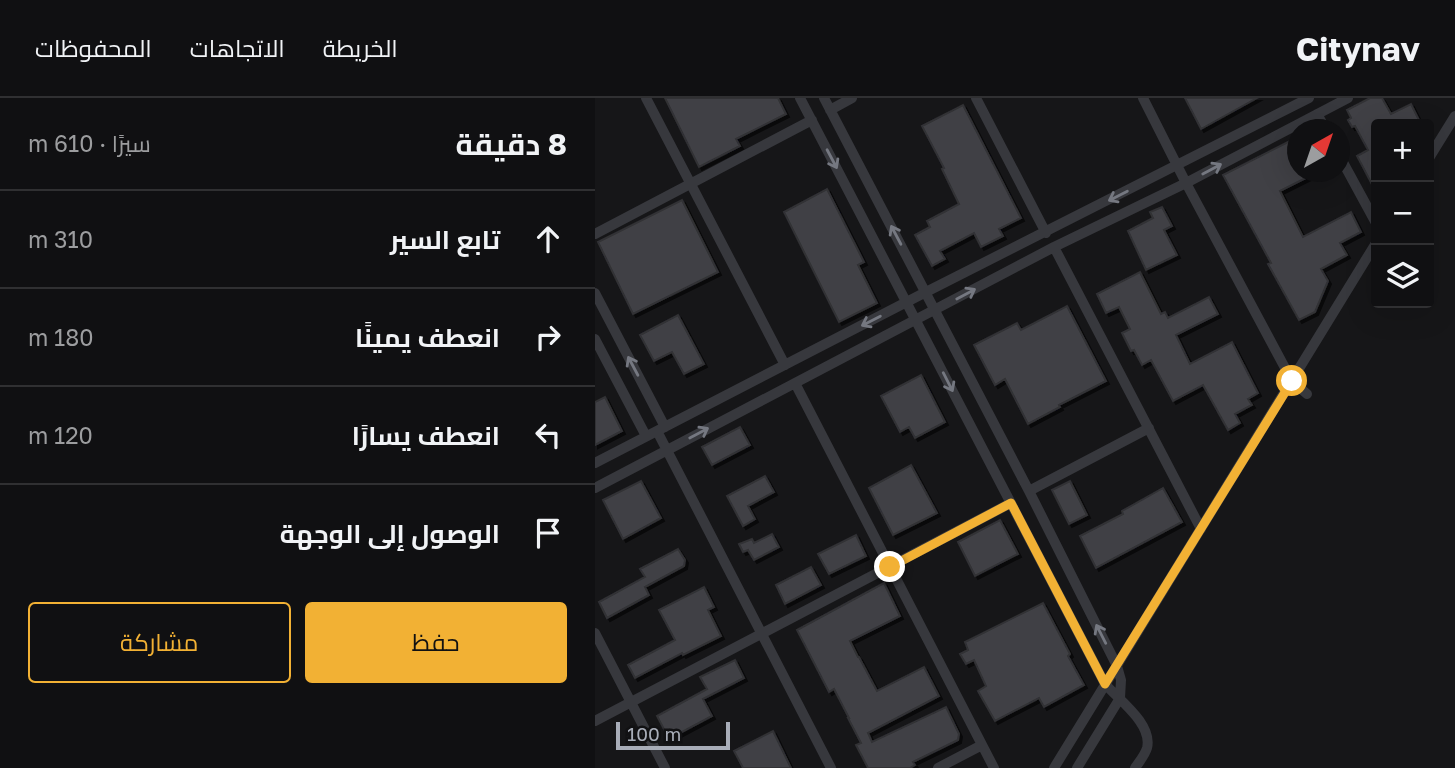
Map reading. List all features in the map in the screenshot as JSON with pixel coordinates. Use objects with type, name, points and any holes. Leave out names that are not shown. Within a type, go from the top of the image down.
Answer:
[{"type":"street","points":[[646,98],[785,365]]},
{"type":"street","points":[[800,98],[1105,684],[1120,698],[1146,733],[1146,750],[1135,768]]},
{"type":"street","points":[[824,98],[1117,666],[1121,680],[1120,698],[1077,768]]},
{"type":"street","points":[[830,110],[852,98]]},
{"type":"street","points":[[976,98],[1046,233]]},
{"type":"street","points":[[1143,98],[1292,381],[1307,394]]},
{"type":"street","points":[[595,463],[1309,98]]},
{"type":"street","points":[[595,488],[1054,247],[1186,183],[1348,98]]},
{"type":"street","points":[[1317,114],[1320,119]]},
{"type":"street","points":[[1434,151],[1455,116]]},
{"type":"street","points":[[595,234],[812,120]]},
{"type":"street","points":[[1350,175],[1371,214]]},
{"type":"street","points":[[1053,768],[1375,245]]},
{"type":"street","points":[[1054,247],[1201,529]]},
{"type":"street","points":[[595,293],[661,429],[667,450],[831,768]]},
{"type":"street","points":[[595,338],[646,436]]},
{"type":"street","points":[[795,383],[994,768]]},
{"type":"street","points":[[1029,491],[1149,428]]},
{"type":"street","points":[[595,721],[1011,503]]},
{"type":"street","points":[[595,633],[665,768]]},
{"type":"street","points":[[938,768],[982,745]]},
{"type":"building","points":[[665,98],[778,98],[786,114],[736,139],[740,146],[699,167]]},
{"type":"building","points":[[1185,98],[1257,98],[1201,129]]},
{"type":"building","points":[[1370,98],[1382,98],[1391,114],[1411,104],[1418,119],[1371,119],[1371,183],[1357,156],[1368,150],[1355,126],[1352,127],[1350,124],[1351,118],[1347,110]]},
{"type":"building","points":[[963,105],[1021,218],[999,229],[1003,236],[981,247],[974,233],[940,251],[945,259],[932,266],[915,235],[930,227],[927,221],[959,204],[922,126]]},
{"type":"building","points":[[1287,143],[1287,182],[1298,182],[1280,191],[1303,237],[1351,212],[1361,232],[1340,243],[1347,255],[1321,269],[1328,281],[1315,312],[1299,320],[1223,175]]},
{"type":"building","points":[[827,189],[864,262],[858,265],[877,303],[839,322],[784,212]]},
{"type":"building","points":[[682,200],[718,272],[633,314],[598,242]]},
{"type":"building","points":[[1162,207],[1172,226],[1164,230],[1177,255],[1146,270],[1128,231],[1153,218],[1150,212]]},
{"type":"building","points":[[1140,272],[1161,314],[1165,312],[1168,318],[1209,297],[1218,314],[1176,335],[1190,364],[1232,342],[1258,393],[1248,399],[1252,405],[1235,414],[1240,423],[1228,430],[1203,385],[1173,401],[1151,360],[1142,365],[1134,350],[1131,351],[1122,333],[1130,329],[1119,307],[1106,313],[1097,294]]},
{"type":"building","points":[[1067,306],[1106,381],[1028,424],[1005,379],[995,385],[974,345],[1017,323],[1021,330]]},
{"type":"building","points":[[678,315],[704,364],[684,374],[672,352],[654,361],[640,335]]},
{"type":"building","points":[[921,375],[945,422],[915,438],[909,427],[900,432],[881,396]]},
{"type":"building","points":[[605,397],[622,431],[595,445],[595,402]]},
{"type":"building","points":[[740,427],[750,445],[712,465],[702,447]]},
{"type":"building","points":[[911,465],[937,513],[893,535],[869,488]]},
{"type":"building","points":[[765,476],[774,492],[748,506],[755,519],[743,526],[727,496]]},
{"type":"building","points":[[641,481],[661,518],[623,539],[603,500]]},
{"type":"building","points":[[1070,481],[1087,515],[1069,524],[1052,490]]},
{"type":"building","points":[[1163,488],[1182,522],[1096,568],[1080,536],[1123,514],[1122,511]]},
{"type":"building","points":[[1000,520],[1018,554],[975,576],[958,542]]},
{"type":"building","points":[[772,534],[779,547],[754,560],[748,550],[743,552],[739,544],[752,539],[754,543]]},
{"type":"building","points":[[856,535],[866,556],[829,574],[818,554]]},
{"type":"building","points":[[678,549],[685,560],[684,566],[645,587],[649,595],[607,618],[599,602],[645,577],[640,569]]},
{"type":"building","points":[[811,567],[821,585],[785,604],[776,585]]},
{"type":"building","points":[[884,583],[900,616],[850,641],[877,691],[924,667],[939,696],[868,733],[872,742],[946,707],[959,734],[958,740],[913,762],[915,765],[910,768],[868,768],[856,745],[861,743],[849,718],[834,689],[829,692],[797,630]]},
{"type":"building","points":[[704,587],[714,607],[708,610],[721,636],[635,678],[628,665],[675,640],[659,610]]},
{"type":"building","points":[[1043,603],[1084,685],[1044,707],[1039,698],[995,721],[978,691],[986,686],[974,660],[966,664],[960,654],[968,650],[965,642]]},
{"type":"building","points":[[735,660],[744,678],[703,699],[712,716],[669,739],[657,716],[707,689],[700,677]]},
{"type":"building","points":[[773,731],[791,768],[743,768],[734,751]]},
{"type":"route","points":[[890,567],[1011,503],[1105,684],[1292,381]]}]
